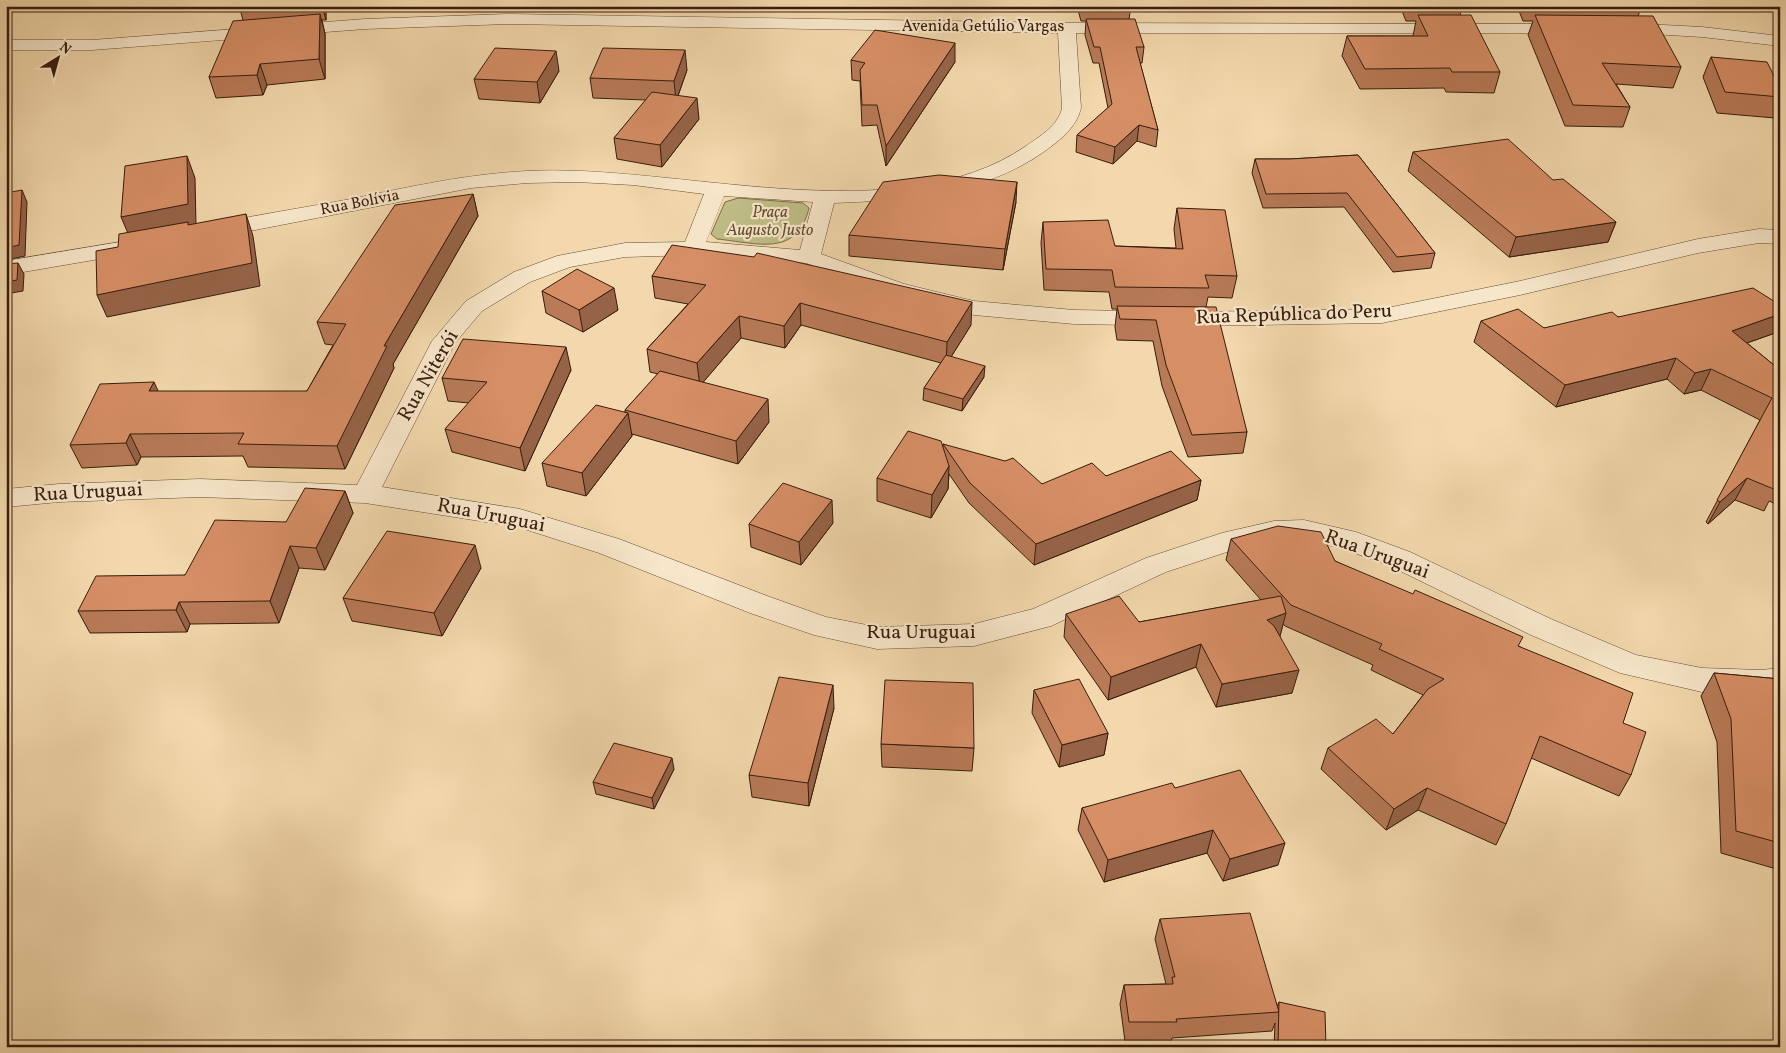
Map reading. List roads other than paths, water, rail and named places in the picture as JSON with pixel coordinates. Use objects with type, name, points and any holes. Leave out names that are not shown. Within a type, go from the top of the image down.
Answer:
[{"type":"street","points":[[363,6],[365,24]]},
{"type":"street","name":"Avenida Getúlio Vargas","points":[[6,45],[92,45],[365,24],[508,19],[783,25],[1067,28],[1589,28]]},
{"type":"street","points":[[825,197],[809,257],[693,248],[716,189],[825,197],[927,192],[997,172],[1031,153],[1054,134],[1070,115],[1071,97],[1067,28]]},
{"type":"street","points":[[1608,28],[1702,32],[1780,41]]},
{"type":"street","name":"Rua Bolívia","points":[[198,234],[471,182],[577,176],[633,179],[716,189]]},
{"type":"street","name":"Rua República do Peru","points":[[809,257],[896,290],[974,308],[1084,317],[1382,316],[1520,288],[1698,246],[1759,236],[1780,237]]},
{"type":"street","points":[[6,268],[151,243]]},
{"type":"street","name":"Rua Niterói","points":[[366,494],[444,341],[474,306],[522,277],[565,261],[626,250],[693,248]]},
{"type":"street","name":"Rua Uruguai","points":[[6,498],[59,493],[200,488],[366,494],[520,518],[609,546],[760,605],[815,624],[877,638],[974,635],[1013,626],[1041,618],[1156,565],[1232,540],[1274,531],[1304,530],[1346,539],[1400,559],[1541,627],[1631,665],[1702,680],[1761,682],[1780,680]]},
{"type":"park label","name":"Praça Augusto Justo","points":[[770,222]]}]
